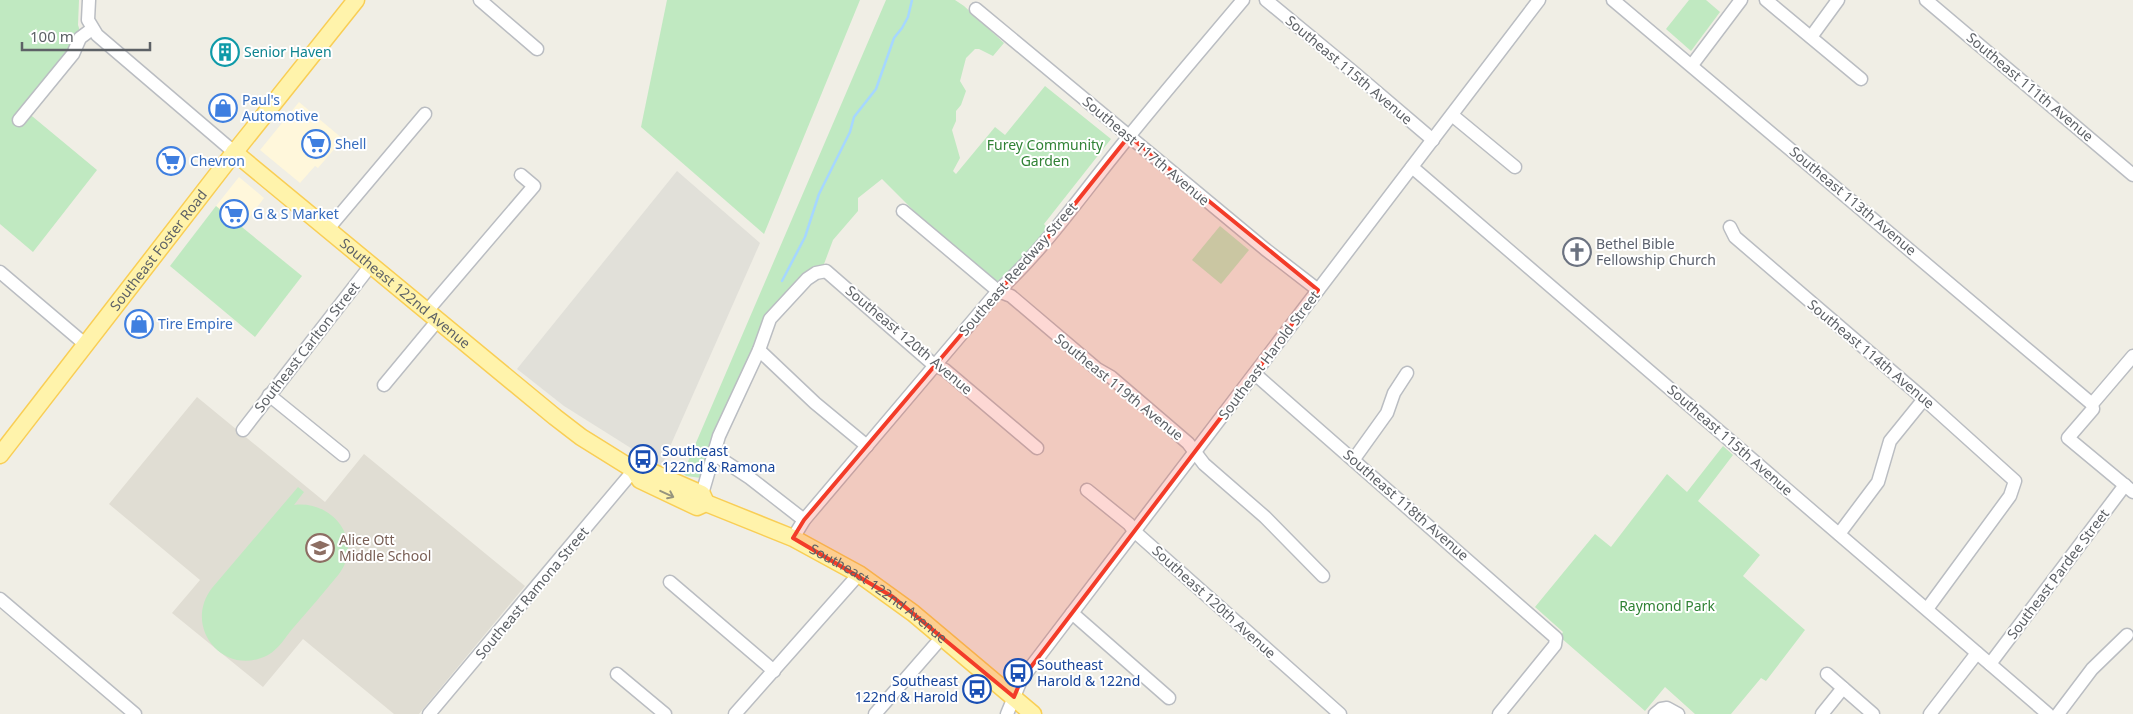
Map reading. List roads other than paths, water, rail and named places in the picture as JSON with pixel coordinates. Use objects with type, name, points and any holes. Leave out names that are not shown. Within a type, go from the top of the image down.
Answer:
[{"type":"main road","name":"Southeast Foster Road","points":[[0,455],[234,152],[356,0]]},
{"type":"main road","name":"Southeast 122nd Avenue","points":[[234,152],[566,425],[634,470],[640,480],[697,507],[704,499],[793,538],[859,574],[893,597],[1033,714]]},
{"type":"street","points":[[18,120],[73,54],[80,38],[92,29],[88,20],[88,0]]},
{"type":"street","points":[[480,0],[537,49]]},
{"type":"street","name":"Southeast Reedway Street","points":[[793,538],[804,520],[934,364],[998,291],[1042,245],[1129,136],[1243,0]]},
{"type":"street","name":"Southeast 115th Avenue","points":[[1266,0],[1433,140]]},
{"type":"street","name":"Southeast Harold Street","points":[[1007,714],[1021,680],[1540,0]]},
{"type":"street","name":"Southeast 113th Avenue","points":[[1613,0],[1692,64],[2092,404]]},
{"type":"street","points":[[1692,64],[1741,0]]},
{"type":"street","points":[[1766,0],[1861,79]]},
{"type":"street","points":[[1811,37],[1838,0]]},
{"type":"street","name":"Southeast 111th Avenue","points":[[1926,0],[2133,175]]},
{"type":"street","name":"Southeast 117th Avenue","points":[[976,9],[1264,249],[1318,290]]},
{"type":"street","name":"Southeast 122nd Avenue","points":[[92,29],[234,152]]},
{"type":"street","points":[[328,229],[425,114]]},
{"type":"street","points":[[1452,115],[1515,167]]},
{"type":"street","name":"Southeast 115th Avenue","points":[[1412,167],[2048,714]]},
{"type":"street","points":[[384,385],[432,316],[534,186],[521,175]]},
{"type":"street","name":"Southeast 119th Avenue","points":[[903,211],[998,291],[1011,296],[1097,369],[1111,377],[1188,443],[1204,464],[1265,517],[1323,576]]},
{"type":"street","name":"Southeast 114th Avenue","points":[[1730,227],[1735,236],[1754,254],[1924,399],[2015,481],[2010,496],[1926,609]]},
{"type":"street","name":"Southeast Carlton Street","points":[[243,430],[371,265]]},
{"type":"street","name":"Southeast 120th Avenue","points":[[759,350],[770,319],[807,279],[816,273],[826,271],[934,364],[945,370],[1037,448]]},
{"type":"street","points":[[0,272],[86,345]]},
{"type":"street","points":[[704,499],[719,436],[759,350],[866,446]]},
{"type":"street","points":[[2129,488],[2068,438],[2093,409],[2092,404],[2133,356]]},
{"type":"street","points":[[1354,459],[1387,413],[1394,393],[1406,373]]},
{"type":"street","name":"Southeast 118th Avenue","points":[[1255,374],[1556,638],[1555,645],[1499,714]]},
{"type":"street","points":[[270,395],[343,455]]},
{"type":"street","points":[[1839,534],[1878,482],[1890,441],[1924,399]]},
{"type":"street","points":[[714,455],[750,478],[804,520]]},
{"type":"street","name":"Southeast Ramona Street","points":[[429,714],[634,470]]},
{"type":"street","name":"Southeast Pardee Street","points":[[1990,664],[2129,488]]},
{"type":"street","name":"Southeast 120th Avenue","points":[[1087,490],[1129,524],[1134,531],[1340,714]]},
{"type":"street","points":[[735,714],[859,574]]},
{"type":"street","points":[[670,582],[774,670]]},
{"type":"street","points":[[0,599],[135,714]]},
{"type":"street","points":[[1072,613],[1169,698]]},
{"type":"street","points":[[2058,714],[2092,669],[2127,635]]},
{"type":"street","points":[[874,714],[942,637]]},
{"type":"street","points":[[1930,714],[1977,653]]},
{"type":"street","points":[[617,674],[664,714]]},
{"type":"street","points":[[1827,674],[1873,714]]},
{"type":"street","points":[[1822,714],[1843,688]]},
{"type":"street","points":[[1659,711],[1670,708],[1678,714]]},
{"type":"waterway","points":[[782,281],[805,237],[819,194],[850,132],[854,117],[876,89],[894,38],[908,17],[912,0]]},
{"type":"place","name":"Senior Haven","points":[[225,52]]},
{"type":"place","name":"Paul's Automotive","points":[[223,108]]},
{"type":"place","name":"Shell","points":[[316,144]]},
{"type":"place","name":"Chevron","points":[[171,161]]},
{"type":"place","name":"G & S Market","points":[[234,214]]},
{"type":"place","name":"Bethel Bible Fellowship Church","points":[[1577,252]]},
{"type":"place","name":"Tire Empire","points":[[139,324]]},
{"type":"place","name":"Southeast 122nd & Ramona","points":[[643,459]]},
{"type":"place","name":"Alice Ott Middle School","points":[[320,548]]},
{"type":"place","name":"Southeast Harold & 122nd","points":[[1018,673]]},
{"type":"place","name":"Southeast 122nd & Harold","points":[[977,689]]},
{"type":"park label","name":"Furey Community Garden","points":[[1045,154]]},
{"type":"park label","name":"Raymond Park","points":[[1667,606]]}]
